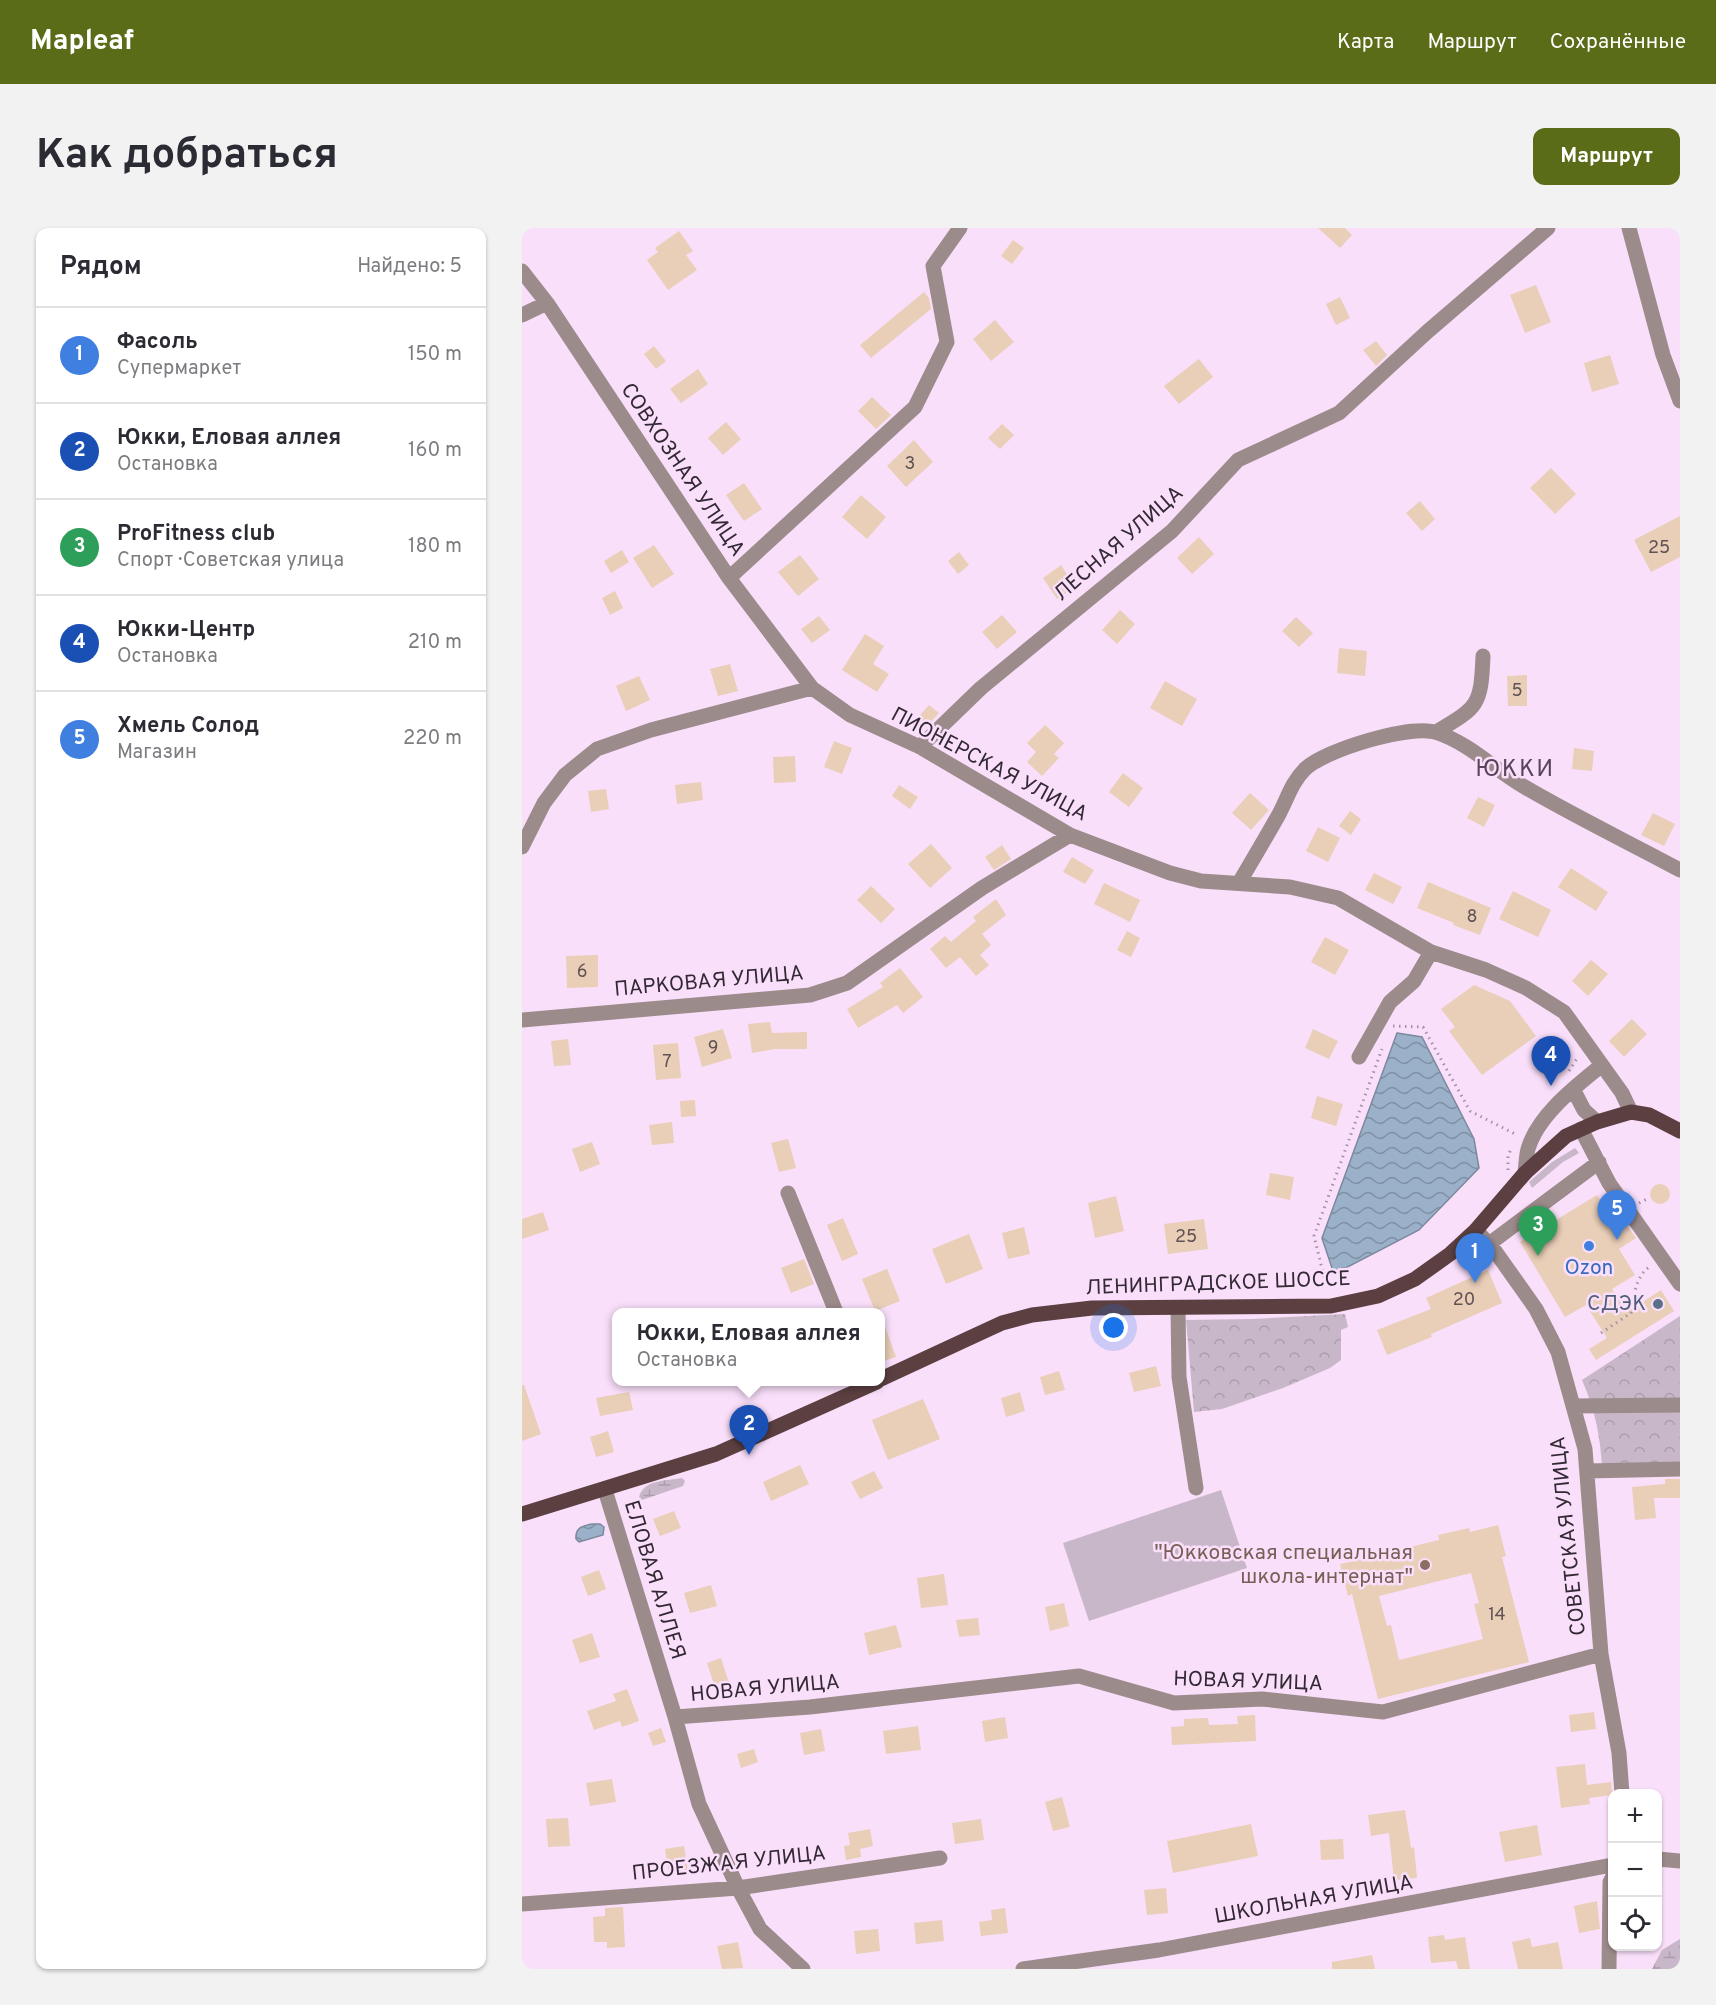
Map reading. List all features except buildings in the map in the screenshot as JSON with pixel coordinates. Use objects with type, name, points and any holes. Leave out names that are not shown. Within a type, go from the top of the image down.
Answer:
[{"type":"main road","name":"ЛЕНИНГРАДСКОЕ ШОССЕ","points":[[885,1377],[1002,1323],[1032,1315],[1092,1308],[1331,1305],[1378,1296],[1415,1279],[1450,1254],[1476,1230],[1525,1173],[1566,1136],[1597,1122],[1631,1112]]},
{"type":"main road","points":[[1631,1112],[1649,1115],[1677,1127]]},
{"type":"main road","points":[[522,1514],[716,1454],[863,1386]]},
{"type":"street","points":[[729,578],[915,407],[947,342],[933,266],[960,228]]},
{"type":"street","name":"ЛЕСНАЯ УЛИЦА","points":[[920,747],[981,688],[1172,531],[1238,460],[1339,413],[1427,332],[1548,228]]},
{"type":"street","points":[[1629,228],[1663,355],[1680,401]]},
{"type":"street","name":"СОВХОЗНАЯ УЛИЦА","points":[[522,271],[547,303],[729,578],[812,688]]},
{"type":"street","points":[[522,315],[547,303]]},
{"type":"street","points":[[1436,732],[1466,714],[1475,704],[1482,688],[1483,656]]},
{"type":"street","points":[[522,847],[544,803],[565,774],[597,750],[651,730],[812,688]]},
{"type":"street","name":"ПИОНЕРСКАЯ УЛИЦА","points":[[812,688],[850,716],[920,747],[1070,835],[1170,873],[1201,880],[1290,887],[1338,898],[1431,952],[1486,970],[1526,988],[1564,1012],[1622,1093],[1631,1112]]},
{"type":"street","points":[[1239,883],[1280,814],[1292,785],[1306,768],[1360,743],[1401,732],[1436,732],[1466,746],[1522,786],[1680,870]]},
{"type":"street","name":"ПАРКОВАЯ УЛИЦА","points":[[522,1020],[810,995],[847,983],[982,888],[1070,835]]},
{"type":"street","points":[[1359,1057],[1390,1002],[1414,981],[1431,952]]},
{"type":"street","points":[[1525,1173],[1528,1149],[1538,1128],[1573,1089],[1602,1065]]},
{"type":"street","points":[[1573,1089],[1584,1110],[1597,1122]]},
{"type":"street","points":[[1581,1129],[1609,1183],[1680,1284]]},
{"type":"street","points":[[1489,1244],[1599,1162]]},
{"type":"street","points":[[788,1193],[834,1308]]},
{"type":"street","name":"СОВЕТСКАЯ УЛИЦА","points":[[1476,1230],[1489,1244],[1536,1309],[1558,1352],[1585,1449],[1601,1654],[1619,1753],[1622,1789]]},
{"type":"street","points":[[1178,1308],[1179,1377],[1196,1488]]},
{"type":"street","points":[[1573,1406],[1680,1405]]},
{"type":"street","points":[[1587,1471],[1680,1469]]},
{"type":"street","name":"ЕЛОВАЯ АЛЛЕЯ","points":[[605,1490],[675,1717],[699,1804],[760,1929],[803,1969]]},
{"type":"street","name":"НОВАЯ УЛИЦА","points":[[675,1717],[810,1707],[1079,1676],[1174,1703],[1263,1699],[1383,1712],[1601,1654]]},
{"type":"street","name":"ПРОЕЗЖАЯ УЛИЦА","points":[[522,1904],[738,1888],[940,1858]]},
{"type":"street","points":[[1662,1859],[1680,1861]]},
{"type":"street","name":"ШКОЛЬНАЯ УЛИЦА","points":[[1023,1969],[1160,1950],[1608,1866]]},
{"type":"street","points":[[1609,1969],[1610,1897]]},
{"type":"path","points":[[1391,1026],[1423,1027],[1470,1111],[1517,1135]]},
{"type":"path","points":[[1324,1277],[1314,1236],[1383,1048]]},
{"type":"path","points":[[1601,1333],[1631,1313],[1634,1292],[1646,1269],[1663,1259]]},
{"type":"green space","points":[[1575,1148],[1579,1153],[1563,1162],[1532,1188],[1529,1182],[1552,1162]]},
{"type":"green space","points":[[1345,1314],[1348,1327],[1341,1330],[1341,1360],[1330,1368],[1283,1388],[1222,1409],[1194,1412],[1186,1320]]},
{"type":"green space","points":[[1680,1316],[1680,1465],[1602,1467],[1596,1422],[1582,1380]]},
{"type":"green space","points":[[682,1478],[685,1481],[683,1486],[642,1500],[639,1497],[642,1491],[651,1484]]},
{"type":"green space","points":[[1221,1490],[1247,1568],[1089,1621],[1063,1543]]},
{"type":"green space","points":[[1680,1939],[1680,1969],[1652,1969],[1662,1950]]},
{"type":"water","points":[[1397,1033],[1422,1037],[1474,1139],[1479,1168],[1419,1230],[1334,1274],[1322,1238]]},
{"type":"water","points":[[592,1524],[600,1524],[604,1527],[603,1535],[579,1542],[576,1539],[578,1530]]},
{"type":"place","name":"Юкки-Центр","points":[[1551,1086]]},
{"type":"place","name":"Хмель Солод","points":[[1617,1240]]},
{"type":"place","name":"Ozon","points":[[1589,1246]]},
{"type":"place","name":"ProFitness club","points":[[1538,1256]]},
{"type":"place","name":"Фасоль","points":[[1475,1283]]},
{"type":"place","name":"СДЭК","points":[[1658,1304]]},
{"type":"place","name":"Юкки, Еловая аллея","points":[[749,1455]]},
{"type":"place","name":"\"Юкковская специальная школа-интернат\"","points":[[1425,1565]]},
{"type":"district","name":"ЮККИ","points":[[1515,770]]}]
